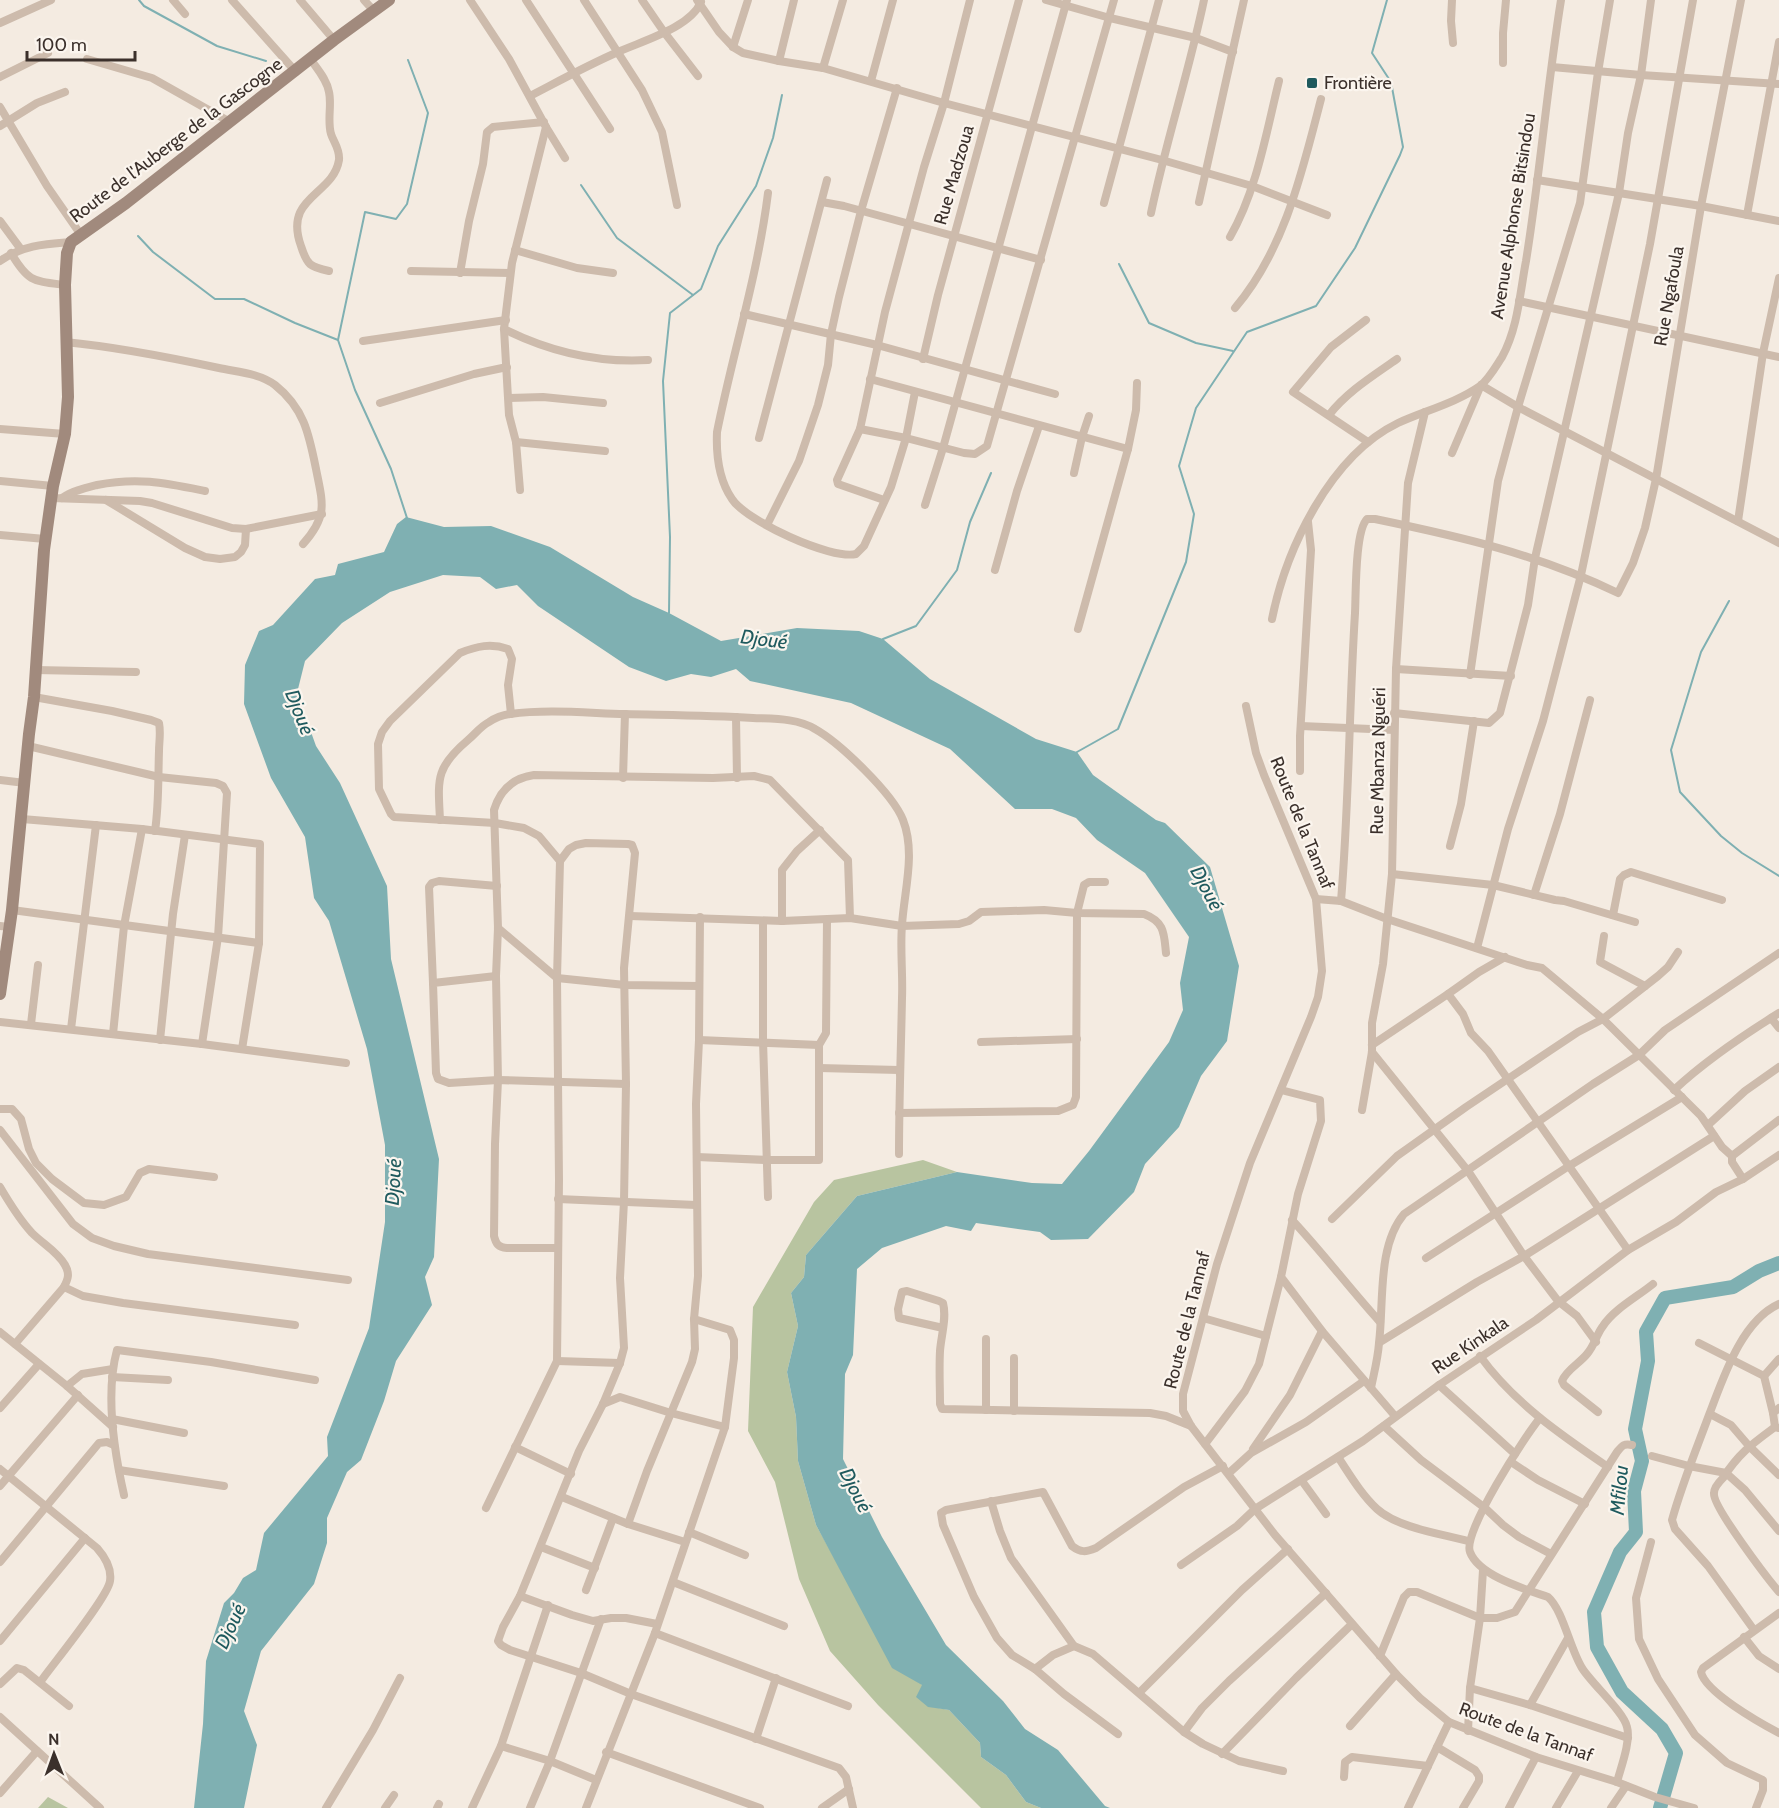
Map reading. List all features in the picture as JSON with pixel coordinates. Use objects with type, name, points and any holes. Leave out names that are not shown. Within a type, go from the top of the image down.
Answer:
[{"type":"street","points":[[1,20],[51,0]]},
{"type":"street","points":[[173,0],[185,14]]},
{"type":"street","points":[[232,0],[296,72]]},
{"type":"street","points":[[300,0],[334,40]]},
{"type":"street","points":[[364,0],[374,11]]},
{"type":"street","name":"Route de l'Auberge de la Gascogne","points":[[0,994],[5,926],[12,910],[22,819],[34,697],[45,539],[65,434],[68,397],[65,342],[67,253],[76,239],[389,0]]},
{"type":"street","points":[[470,0],[509,59],[565,158]]},
{"type":"street","points":[[526,0],[610,129]]},
{"type":"street","points":[[584,0],[642,90],[662,132],[677,205]]},
{"type":"street","points":[[642,0],[698,76]]},
{"type":"street","points":[[733,47],[748,0]]},
{"type":"street","points":[[779,61],[794,0]]},
{"type":"street","points":[[823,68],[843,0]]},
{"type":"street","points":[[871,81],[893,0]]},
{"type":"street","points":[[884,500],[837,482],[860,429],[877,345],[908,224],[944,103],[970,0]]},
{"type":"street","name":"Rue Madzoua","points":[[922,359],[1019,0]]},
{"type":"street","points":[[1046,0],[1066,3],[1152,29],[1196,38],[1233,52]]},
{"type":"street","points":[[860,429],[964,453],[980,452],[987,446],[1114,0]]},
{"type":"street","points":[[1104,203],[1159,0]]},
{"type":"street","points":[[1151,213],[1162,160],[1196,38],[1204,0]]},
{"type":"street","points":[[1199,202],[1244,0]]},
{"type":"street","points":[[1452,0],[1450,21],[1453,43]]},
{"type":"street","points":[[1503,63],[1506,0]]},
{"type":"street","name":"Avenue Alphonse Bitsindou","points":[[1272,619],[1278,592],[1308,521],[1321,497],[1341,469],[1368,442],[1396,424],[1481,385],[1502,357],[1508,344],[1519,301],[1561,0]]},
{"type":"street","points":[[1470,675],[1498,481],[1583,187],[1610,0]]},
{"type":"street","points":[[1394,713],[1489,723],[1500,713],[1528,605],[1535,558],[1619,193],[1628,134],[1641,75],[1651,0]]},
{"type":"street","points":[[1477,948],[1508,829],[1543,721],[1581,575],[1633,327],[1693,0]]},
{"type":"street","name":"Rue Ngafoula","points":[[1581,575],[1618,593],[1633,562],[1645,528],[1656,479],[1701,206],[1741,0]]},
{"type":"street","points":[[530,96],[664,32],[694,14],[700,2]]},
{"type":"street","points":[[700,2],[718,32],[733,47],[743,53],[823,68],[944,103],[1162,160],[1252,186],[1328,215]]},
{"type":"street","points":[[925,505],[956,402],[1066,3]]},
{"type":"street","points":[[1747,215],[1776,83],[1779,42]]},
{"type":"street","points":[[0,77],[48,53]]},
{"type":"street","points":[[87,59],[152,78],[230,122]]},
{"type":"street","points":[[311,60],[322,76],[329,93],[330,127],[339,151],[339,161],[336,170],[308,199],[302,209],[298,217],[296,233],[308,263],[329,271]]},
{"type":"street","points":[[1552,67],[1776,83]]},
{"type":"street","points":[[1230,237],[1239,222],[1252,186],[1279,81]]},
{"type":"street","points":[[767,525],[799,461],[818,405],[828,365],[831,334],[861,211],[897,88]]},
{"type":"street","points":[[0,126],[38,103],[65,92]]},
{"type":"street","points":[[1235,308],[1251,290],[1294,202],[1321,99]]},
{"type":"street","points":[[0,107],[76,239],[20,248],[0,261]]},
{"type":"street","points":[[520,490],[516,442],[509,415],[505,324],[510,273],[545,125]]},
{"type":"street","points":[[460,273],[469,221],[481,174],[487,132],[493,127],[545,125]]},
{"type":"street","points":[[759,438],[827,180]]},
{"type":"street","points":[[1537,180],[1779,221]]},
{"type":"street","points":[[768,193],[763,233],[718,425],[716,450],[723,480],[732,501],[741,510],[798,541],[835,552],[856,554],[864,546],[891,487],[906,438],[915,392]]},
{"type":"street","points":[[822,202],[1041,260]]},
{"type":"street","points":[[0,221],[20,248]]},
{"type":"street","points":[[515,250],[577,268],[613,273]]},
{"type":"street","points":[[11,253],[26,275],[36,281],[65,285]]},
{"type":"street","points":[[411,271],[510,273]]},
{"type":"street","points":[[1738,521],[1764,354],[1779,278]]},
{"type":"street","points":[[1519,301],[1779,357]]},
{"type":"street","points":[[744,314],[877,345],[1055,394]]},
{"type":"street","points":[[1366,320],[1331,347],[1293,392],[1368,442]]},
{"type":"street","points":[[363,341],[505,324],[524,339],[585,356],[619,362],[648,360]]},
{"type":"street","points":[[65,342],[96,345],[200,364],[264,378],[275,385],[304,419],[310,436],[320,488],[322,514],[314,531],[303,544]]},
{"type":"street","points":[[1329,415],[1341,399],[1397,358]]},
{"type":"street","points":[[380,404],[474,374],[507,367]]},
{"type":"street","points":[[870,379],[1128,449]]},
{"type":"street","points":[[1078,629],[1128,449],[1136,410],[1137,383]]},
{"type":"street","points":[[1452,453],[1481,385],[1779,543]]},
{"type":"street","points":[[509,398],[543,397],[603,403]]},
{"type":"street","name":"Rue Mbanza Nguéri","points":[[1362,1110],[1372,1048],[1372,1023],[1383,964],[1392,874],[1394,713],[1408,483],[1425,412]]},
{"type":"street","points":[[1074,473],[1089,416]]},
{"type":"street","points":[[994,570],[1039,426]]},
{"type":"street","points":[[0,429],[65,434]]},
{"type":"street","points":[[516,442],[605,451]]},
{"type":"street","points":[[55,494],[132,480],[151,481],[206,491]]},
{"type":"street","points":[[0,481],[55,494],[152,503],[232,528],[246,530],[322,514]]},
{"type":"street","points":[[106,500],[185,548],[205,557],[220,559],[235,557],[245,545],[246,530]]},
{"type":"street","points":[[1341,901],[1359,551],[1363,524],[1367,519],[1375,519],[1489,544],[1581,575]]},
{"type":"street","points":[[1300,771],[1311,550],[1308,521]]},
{"type":"street","points":[[0,534],[45,539]]},
{"type":"street","points":[[511,714],[508,685],[512,659],[508,649],[496,645],[474,647],[460,653],[390,721],[382,732],[378,744],[379,789],[391,814],[400,819],[495,823],[531,830],[560,861]]},
{"type":"street","points":[[1396,669],[1511,676]]},
{"type":"street","points":[[35,670],[136,672]]},
{"type":"street","points":[[34,697],[122,713],[159,723],[161,731],[160,801],[155,831]]},
{"type":"street","points":[[1534,894],[1560,814],[1590,700]]},
{"type":"street","name":"Route de la Tannaf","points":[[1246,706],[1256,753],[1316,899],[1322,971],[1318,997],[1250,1163],[1217,1264],[1183,1394],[1184,1411],[1191,1426],[1287,1549],[1396,1674],[1449,1722],[1536,1757],[1694,1808]]},
{"type":"street","points":[[440,820],[438,789],[444,763],[486,723],[511,714],[625,714],[779,719],[816,729],[872,778],[895,806],[903,821],[907,836],[908,856],[902,926],[899,1154]]},
{"type":"street","points":[[623,778],[625,714]]},
{"type":"street","points":[[736,717],[737,778]]},
{"type":"street","points":[[1450,846],[1461,804],[1474,721]]},
{"type":"street","points":[[1301,726],[1394,730]]},
{"type":"street","points":[[28,746],[159,777],[208,782],[223,786],[227,793],[218,937],[202,1044]]},
{"type":"street","points":[[557,1248],[500,1247],[494,1236],[498,1080],[496,976],[498,928],[494,810],[505,789],[518,778],[534,775],[623,778],[754,776],[770,780],[848,860],[849,918]]},
{"type":"street","points":[[0,780],[25,783]]},
{"type":"street","points":[[22,819],[142,829],[260,844],[259,943],[242,1049]]},
{"type":"street","points":[[71,1029],[96,825]]},
{"type":"street","points":[[113,1034],[124,926],[142,829]]},
{"type":"street","points":[[782,921],[782,870],[797,851],[820,830]]},
{"type":"street","points":[[160,1040],[171,930],[185,835]]},
{"type":"street","points":[[486,1508],[557,1361],[557,978],[560,861],[569,849],[576,845],[586,843],[632,845],[635,853],[625,951],[626,1084],[620,1278],[624,1348],[603,1404],[579,1451],[541,1547],[498,1641],[504,1647],[839,1768],[846,1777],[853,1808]]},
{"type":"street","points":[[1613,915],[1620,879],[1624,874],[1631,872],[1722,900]]},
{"type":"street","points":[[1392,874],[1493,885],[1564,901],[1635,922]]},
{"type":"street","points":[[497,886],[439,881],[432,883],[429,887],[438,1079],[449,1083],[498,1080],[626,1084]]},
{"type":"street","points":[[899,1113],[1058,1111],[1073,1105],[1076,1097],[1077,913],[1084,885],[1089,882],[1105,882]]},
{"type":"street","points":[[1316,899],[1341,901],[1387,919],[1542,968],[1603,1019],[1682,1097],[1732,1156],[1732,1162],[1743,1179]]},
{"type":"street","points":[[12,910],[259,943]]},
{"type":"street","points":[[630,916],[763,921],[849,918],[902,926],[959,924],[969,921],[981,912],[1044,910],[1144,914],[1154,918],[1161,925],[1165,936],[1166,953]]},
{"type":"street","points":[[628,1524],[693,1356],[698,1276],[696,1104],[700,917]]},
{"type":"street","points":[[697,1157],[819,1160],[819,1045],[826,1033],[827,920]]},
{"type":"street","points":[[763,921],[763,1041],[768,1197]]},
{"type":"street","points":[[498,928],[557,978],[625,985],[699,986]]},
{"type":"street","points":[[1604,936],[1600,963],[1645,986]]},
{"type":"street","points":[[1332,1219],[1397,1156],[1578,1032],[1603,1019],[1668,967],[1678,952]]},
{"type":"street","points":[[1371,1388],[1380,1342],[1386,1255],[1395,1224],[1404,1214],[1639,1055],[1665,1030],[1779,953]]},
{"type":"street","points":[[1504,957],[1479,972],[1372,1048],[1468,1171],[1524,1256],[1558,1301],[1577,1316],[1596,1342]]},
{"type":"street","points":[[31,1024],[38,964]]},
{"type":"street","points":[[433,983],[496,976]]},
{"type":"street","points":[[1448,994],[1463,1014],[1471,1034],[1488,1051],[1628,1250]]},
{"type":"street","points":[[1674,1090],[1697,1068],[1775,1015],[1779,1029]]},
{"type":"street","points":[[0,1022],[202,1044],[346,1063]]},
{"type":"street","points":[[981,1042],[1077,1039]]},
{"type":"street","points":[[699,1040],[819,1045]]},
{"type":"street","points":[[1708,1125],[1745,1091],[1779,1066]]},
{"type":"street","points":[[819,1068],[899,1070],[900,1074]]},
{"type":"street","points":[[1205,1444],[1245,1391],[1259,1364],[1281,1277],[1298,1194],[1321,1122],[1320,1100],[1281,1090]]},
{"type":"street","points":[[1426,1258],[1682,1097]]},
{"type":"street","points":[[0,1109],[12,1109],[21,1119],[29,1149],[36,1163],[69,1193],[84,1203],[104,1205],[126,1197],[140,1173],[149,1169],[214,1177]]},
{"type":"street","points":[[1732,1156],[1779,1120]]},
{"type":"street","points":[[0,1130],[74,1224],[92,1238],[148,1254],[348,1280]]},
{"type":"street","points":[[1380,1342],[1524,1256],[1714,1136]]},
{"type":"street","name":"Rue Kinkala","points":[[1181,1565],[1237,1526],[1256,1509],[1384,1426],[1480,1356],[1536,1320],[1628,1250],[1677,1222],[1716,1192],[1743,1179],[1779,1155]]},
{"type":"street","points":[[0,1187],[16,1214],[65,1264],[68,1273],[64,1287],[15,1344]]},
{"type":"street","points":[[558,1199],[696,1205]]},
{"type":"street","points":[[1292,1220],[1380,1322]]},
{"type":"street","points":[[1281,1277],[1322,1331],[1395,1416]]},
{"type":"street","points":[[1598,1412],[1564,1384],[1562,1381],[1564,1375],[1576,1366],[1596,1342],[1601,1328],[1610,1317],[1653,1284]]},
{"type":"street","points":[[64,1287],[83,1296],[123,1303],[295,1325]]},
{"type":"street","points":[[943,1328],[899,1318],[898,1310],[902,1292],[907,1291],[943,1303],[943,1328],[940,1351],[939,1404],[942,1408],[1150,1413],[1166,1416],[1191,1426]]},
{"type":"street","points":[[1754,1630],[1708,1566],[1675,1529],[1672,1521],[1689,1466],[1717,1391],[1732,1360],[1754,1323],[1779,1304]]},
{"type":"street","points":[[1203,1318],[1266,1336]]},
{"type":"street","points":[[586,1808],[606,1752],[655,1633],[725,1427],[734,1358],[734,1340],[730,1330],[694,1319]]},
{"type":"street","points":[[1251,1454],[1290,1395],[1322,1331]]},
{"type":"street","points":[[0,1332],[113,1423],[184,1433]]},
{"type":"street","points":[[986,1340],[986,1410]]},
{"type":"street","points":[[1700,1343],[1764,1376],[1776,1411],[1777,1427],[1749,1446],[1734,1461],[1713,1495],[1715,1503],[1765,1576],[1779,1592]]},
{"type":"street","points":[[124,1495],[114,1445],[113,1373],[117,1350],[211,1362],[315,1380]]},
{"type":"street","points":[[1480,1356],[1503,1385],[1540,1418],[1608,1467]]},
{"type":"street","points":[[1014,1358],[1014,1411]]},
{"type":"street","points":[[1764,1376],[1779,1359]]},
{"type":"street","points":[[557,1361],[620,1363]]},
{"type":"street","points":[[0,1408],[39,1364]]},
{"type":"street","points":[[67,1386],[82,1374],[113,1373],[168,1380]]},
{"type":"street","points":[[1118,1734],[1064,1694],[1035,1669],[1012,1655],[997,1638],[974,1597],[941,1518],[941,1513],[946,1510],[1043,1492],[1072,1546],[1078,1551],[1086,1552],[1096,1548],[1184,1487],[1226,1470],[1306,1422],[1364,1381]]},
{"type":"street","points":[[612,1383],[620,1396],[671,1413],[725,1427]]},
{"type":"street","points":[[1439,1385],[1538,1480],[1585,1504]]},
{"type":"street","points":[[0,1486],[78,1395]]},
{"type":"street","points":[[603,1404],[620,1396]]},
{"type":"street","points":[[1710,1414],[1731,1425],[1779,1475]]},
{"type":"street","points":[[1540,1418],[1524,1438],[1485,1508],[1468,1541],[1469,1551],[1483,1570],[1548,1597],[1556,1604],[1581,1667],[1622,1716],[1627,1727],[1628,1738],[1617,1782]]},
{"type":"street","points":[[1384,1426],[1421,1460],[1485,1508],[1503,1525],[1519,1537],[1551,1554]]},
{"type":"street","points":[[0,1562],[99,1443],[106,1442],[114,1445]]},
{"type":"street","points":[[1380,1656],[1404,1597],[1410,1592],[1418,1592],[1480,1618],[1497,1618],[1515,1612],[1622,1446],[1632,1445]]},
{"type":"street","points":[[515,1447],[571,1474]]},
{"type":"street","points":[[1652,1456],[1726,1473],[1745,1490],[1779,1530]]},
{"type":"street","points":[[1338,1457],[1366,1497],[1378,1510],[1390,1518],[1468,1541]]},
{"type":"street","points":[[0,1469],[85,1538],[105,1557],[108,1566],[110,1583],[40,1681]]},
{"type":"street","points":[[119,1470],[224,1486]]},
{"type":"street","points":[[1302,1481],[1326,1514]]},
{"type":"street","points":[[562,1497],[628,1524],[685,1542]]},
{"type":"street","points":[[991,1501],[1011,1558],[1074,1646],[1093,1654],[1184,1732],[1222,1754],[1283,1772]]},
{"type":"street","points":[[586,1590],[613,1518]]},
{"type":"street","points":[[689,1532],[745,1555]]},
{"type":"street","points":[[0,1641],[85,1538]]},
{"type":"street","points":[[1651,1542],[1636,1598],[1639,1640],[1658,1679],[1695,1735],[1727,1763],[1763,1780],[1763,1790],[1756,1808]]},
{"type":"street","points":[[541,1547],[595,1568]]},
{"type":"street","points":[[1140,1692],[1242,1590],[1287,1549]]},
{"type":"street","points":[[1468,1731],[1470,1688],[1480,1618],[1483,1570]]},
{"type":"street","points":[[673,1582],[784,1626]]},
{"type":"street","points":[[1184,1732],[1202,1708],[1229,1681],[1326,1593]]},
{"type":"street","points":[[520,1596],[593,1621],[626,1618],[657,1624]]},
{"type":"street","points":[[472,1808],[501,1746],[548,1605]]},
{"type":"street","points":[[1779,1613],[1703,1668],[1701,1672],[1702,1678],[1722,1697],[1779,1733]]},
{"type":"street","points":[[531,1808],[601,1619]]},
{"type":"street","points":[[1222,1754],[1352,1624]]},
{"type":"street","points":[[655,1633],[848,1706]]},
{"type":"street","points":[[1744,1637],[1759,1656],[1779,1670]]},
{"type":"street","points":[[1530,1705],[1568,1638]]},
{"type":"street","points":[[1035,1669],[1053,1655],[1074,1646]]},
{"type":"street","points":[[0,1684],[18,1668],[40,1681],[69,1706]]},
{"type":"street","points":[[1350,1726],[1396,1674]]},
{"type":"street","points":[[326,1808],[373,1730],[400,1678]]},
{"type":"street","points":[[756,1739],[776,1678]]},
{"type":"street","points":[[1470,1688],[1530,1705],[1628,1738]]},
{"type":"street","points":[[1,1719],[100,1808]]},
{"type":"street","points":[[1408,1808],[1449,1722]]},
{"type":"street","points":[[501,1746],[550,1761],[596,1780]]},
{"type":"street","points":[[1437,1747],[1475,1770],[1479,1776],[1479,1781],[1463,1808]]},
{"type":"street","points":[[0,1793],[37,1751]]},
{"type":"street","points":[[606,1752],[760,1808]]},
{"type":"street","points":[[1344,1777],[1345,1762],[1352,1757],[1428,1766]]},
{"type":"street","points":[[1509,1808],[1536,1757]]},
{"type":"street","points":[[1556,1808],[1578,1771]]},
{"type":"street","points":[[1611,1808],[1626,1786]]},
{"type":"street","points":[[822,1808],[849,1789]]},
{"type":"street","points":[[385,1808],[394,1795]]},
{"type":"green space","points":[[923,1160],[957,1172],[857,1196],[806,1255],[804,1277],[791,1293],[798,1326],[787,1372],[796,1417],[798,1461],[816,1525],[841,1570],[922,1685],[928,1706],[949,1710],[980,1743],[981,1757],[1006,1775],[1026,1802],[1041,1808],[981,1808],[878,1705],[830,1651],[799,1579],[775,1482],[748,1431],[753,1307],[814,1202],[834,1180]]},
{"type":"green space","points":[[48,1797],[68,1808],[38,1808]]},
{"type":"water","name":"Djoué","points":[[406,517],[444,527],[491,526],[550,547],[633,597],[721,641],[797,628],[859,631],[883,639],[930,679],[1036,739],[1077,752],[1093,775],[1156,820],[1165,823],[1210,867],[1239,966],[1227,1041],[1201,1076],[1179,1127],[1145,1164],[1134,1192],[1088,1239],[1051,1240],[1040,1232],[976,1223],[971,1231],[946,1226],[882,1248],[857,1269],[853,1355],[845,1374],[843,1459],[882,1537],[946,1645],[1003,1701],[1025,1729],[1058,1750],[1105,1806],[1110,1808],[1041,1808],[1026,1802],[1006,1775],[981,1757],[980,1743],[949,1710],[928,1707],[916,1697],[922,1685],[892,1668],[816,1525],[798,1461],[796,1417],[787,1372],[798,1326],[791,1293],[804,1277],[806,1255],[857,1196],[957,1172],[1032,1183],[1062,1184],[1169,1042],[1183,1010],[1180,983],[1189,937],[1145,873],[1097,840],[1076,818],[1052,809],[1015,809],[950,749],[851,703],[750,681],[736,669],[711,677],[691,674],[666,681],[629,667],[538,606],[517,585],[496,589],[480,577],[443,575],[390,592],[342,623],[305,661],[297,693],[316,746],[340,783],[387,886],[391,959],[439,1159],[434,1257],[425,1277],[432,1305],[396,1361],[384,1401],[361,1460],[347,1472],[327,1518],[327,1543],[314,1584],[261,1651],[244,1711],[257,1745],[244,1808],[194,1808],[203,1724],[206,1661],[224,1603],[234,1593],[243,1578],[256,1570],[264,1533],[328,1456],[327,1437],[369,1328],[385,1222],[385,1145],[367,1049],[329,921],[314,898],[305,837],[271,778],[244,704],[245,665],[259,631],[273,625],[315,579],[335,575],[338,564],[384,552],[397,524]]},
{"type":"waterway","points":[[139,0],[144,6],[217,46],[266,61]]},
{"type":"waterway","points":[[1077,752],[1118,729],[1186,562],[1194,514],[1179,466],[1196,408],[1247,332],[1316,306],[1355,248],[1400,155],[1403,147],[1391,82],[1372,53],[1387,0]]},
{"type":"waterway","points":[[407,518],[391,469],[355,390],[338,340],[365,212],[396,219],[407,204],[428,113],[408,60]]},
{"type":"waterway","points":[[669,613],[670,537],[663,381],[670,313],[701,289],[718,246],[756,186],[773,138],[782,95]]},
{"type":"waterway","points":[[581,185],[617,238],[693,295]]},
{"type":"waterway","points":[[138,236],[153,252],[215,299],[244,299],[338,340]]},
{"type":"waterway","points":[[1119,264],[1149,323],[1196,343],[1233,351]]},
{"type":"waterway","points":[[883,639],[916,626],[957,570],[970,522],[991,473]]},
{"type":"waterway","points":[[1729,601],[1701,652],[1671,750],[1680,792],[1721,836],[1742,853],[1779,876]]},
{"type":"waterway","name":"Mfilou","points":[[1660,1808],[1676,1753],[1662,1729],[1622,1692],[1597,1647],[1594,1612],[1620,1552],[1636,1532],[1634,1491],[1642,1461],[1635,1429],[1648,1361],[1646,1332],[1665,1298],[1733,1287],[1759,1271],[1779,1263]]},
{"type":"place","name":"Frontière","points":[[1312,83]]}]
